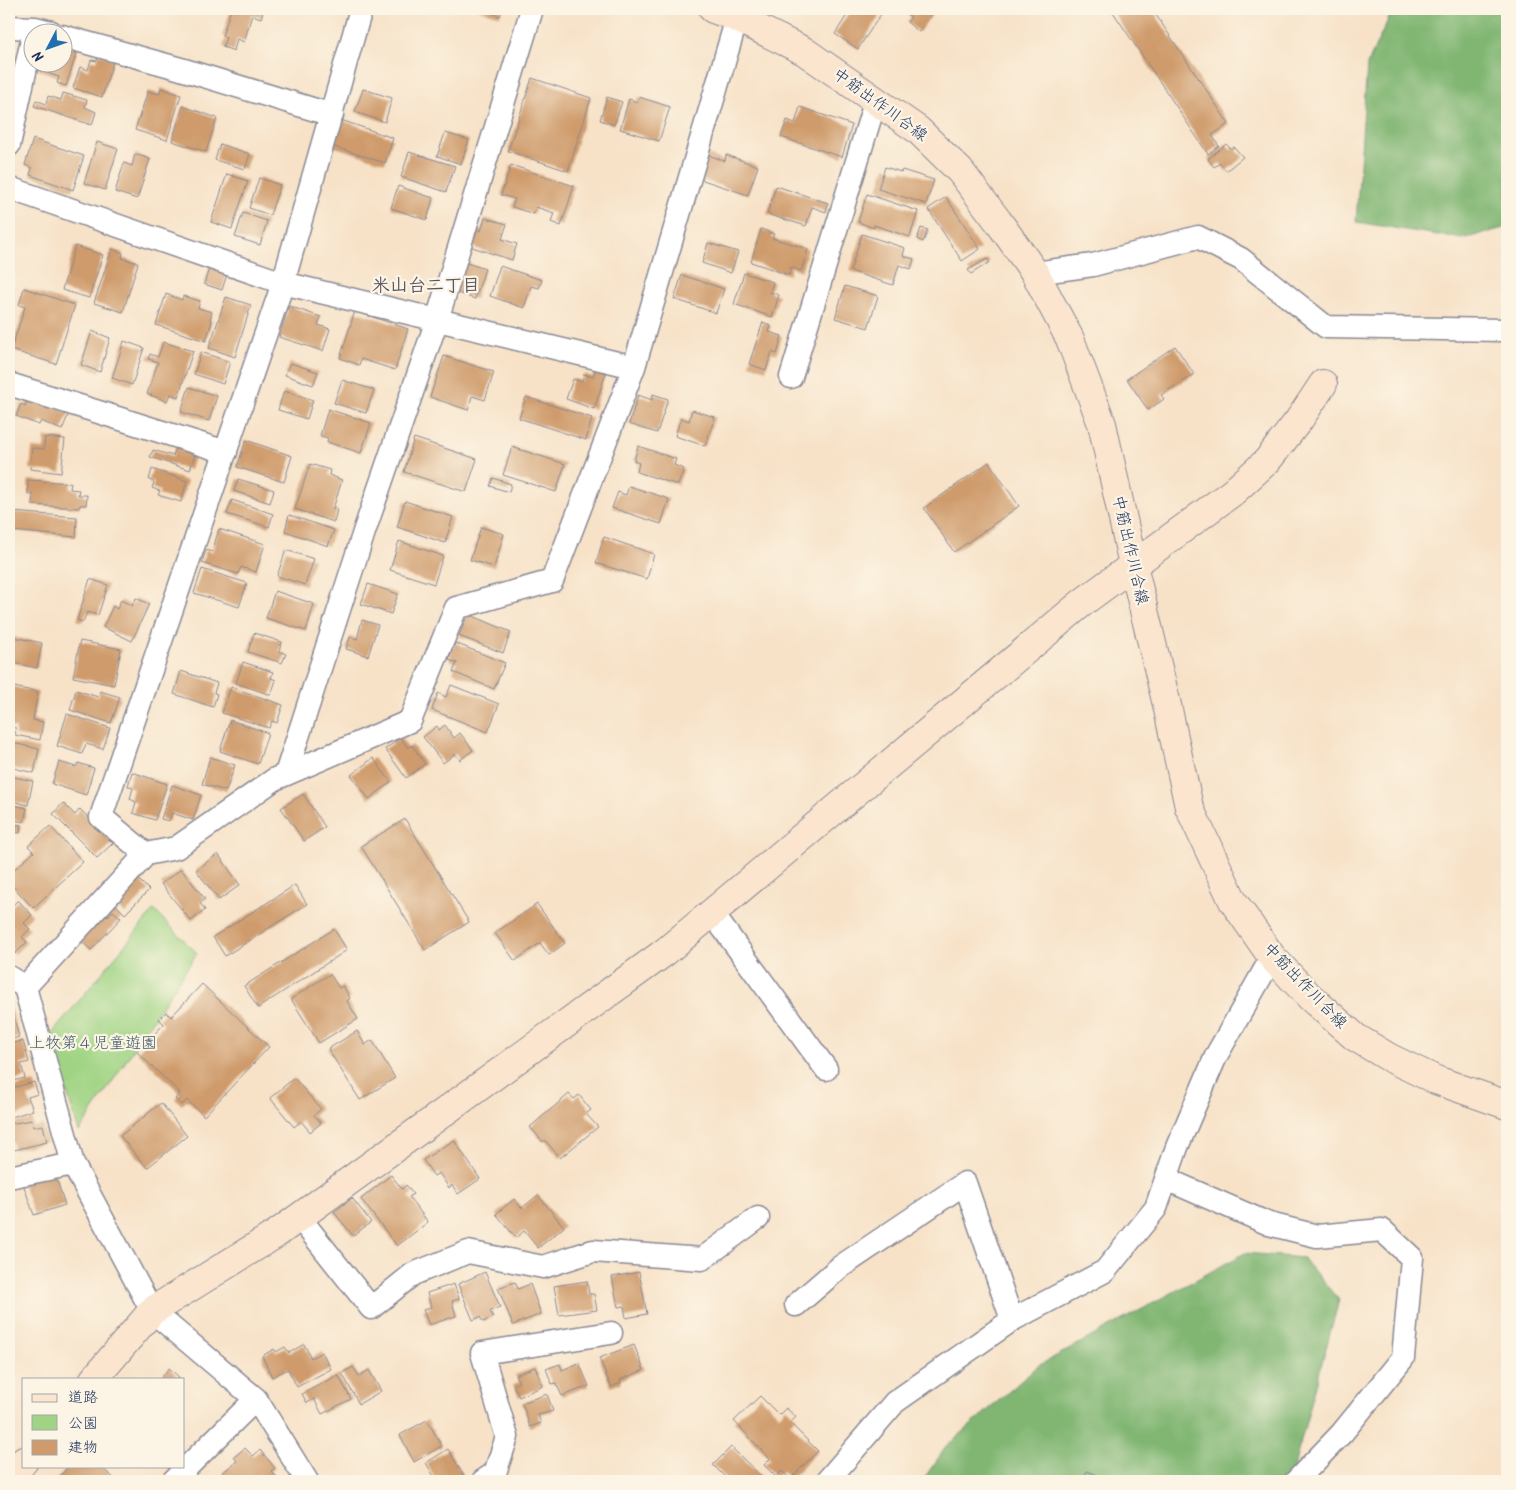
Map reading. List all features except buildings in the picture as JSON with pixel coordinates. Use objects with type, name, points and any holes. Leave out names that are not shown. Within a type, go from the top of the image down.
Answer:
[{"type":"street","points":[[146,854],[101,817],[284,283],[361,9]]},
{"type":"street","points":[[286,774],[365,528],[437,320],[532,9]]},
{"type":"street","points":[[308,1481],[256,1399],[152,1312],[73,1164],[17,982],[146,854],[176,848],[274,779],[410,721],[456,608],[552,581],[634,367],[725,13]]},
{"type":"street","name":"中筋出作川合線","points":[[725,13],[804,51],[876,99],[918,130],[960,171],[1035,273],[1070,339],[1102,424],[1189,807],[1233,901],[1272,957],[1310,997],[1355,1037],[1390,1058],[1436,1080],[1507,1105]]},
{"type":"street","points":[[9,27],[22,27]]},
{"type":"street","points":[[72,39],[332,115]]},
{"type":"street","points":[[9,145],[27,72]]},
{"type":"street","points":[[791,377],[876,99]]},
{"type":"street","points":[[9,188],[284,283],[634,367]]},
{"type":"street","points":[[1035,273],[1093,265],[1198,237],[1241,259],[1326,327],[1507,329]]},
{"type":"street","points":[[9,384],[226,452]]},
{"type":"street","points":[[95,1378],[152,1312],[276,1234],[665,952],[1083,602],[1233,492],[1267,461],[1299,420],[1323,384]]},
{"type":"street","points":[[712,913],[826,1069]]},
{"type":"street","points":[[827,1481],[895,1402],[1012,1320],[1105,1271],[1156,1208],[1177,1147],[1216,1056],[1272,957]]},
{"type":"street","points":[[9,1178],[73,1164]]},
{"type":"street","points":[[1166,1179],[1269,1224],[1309,1234],[1318,1236],[1382,1230],[1412,1258],[1402,1358],[1342,1433],[1296,1481]]},
{"type":"street","points":[[796,1305],[840,1267],[965,1183],[1012,1320]]},
{"type":"street","points":[[299,1217],[371,1308],[413,1274],[468,1252],[543,1267],[593,1251],[702,1259],[758,1218]]},
{"type":"street","points":[[484,1481],[495,1473],[507,1437],[482,1353],[611,1333]]},
{"type":"street","points":[[172,1481],[256,1399]]},
{"type":"street","points":[[9,1479],[22,1464]]},
{"type":"green space","points":[[1393,9],[1507,9],[1507,227],[1463,239],[1356,222],[1367,65]]},
{"type":"green space","name":"上牧第４児童遊園","points":[[154,910],[197,953],[79,1132],[50,1036]]},
{"type":"green space","points":[[1245,1253],[1303,1258],[1339,1300],[1290,1481],[919,1481],[925,1477],[946,1447],[1038,1366]]},
{"type":"district","name":"米山台二丁目","points":[[426,286]]}]
